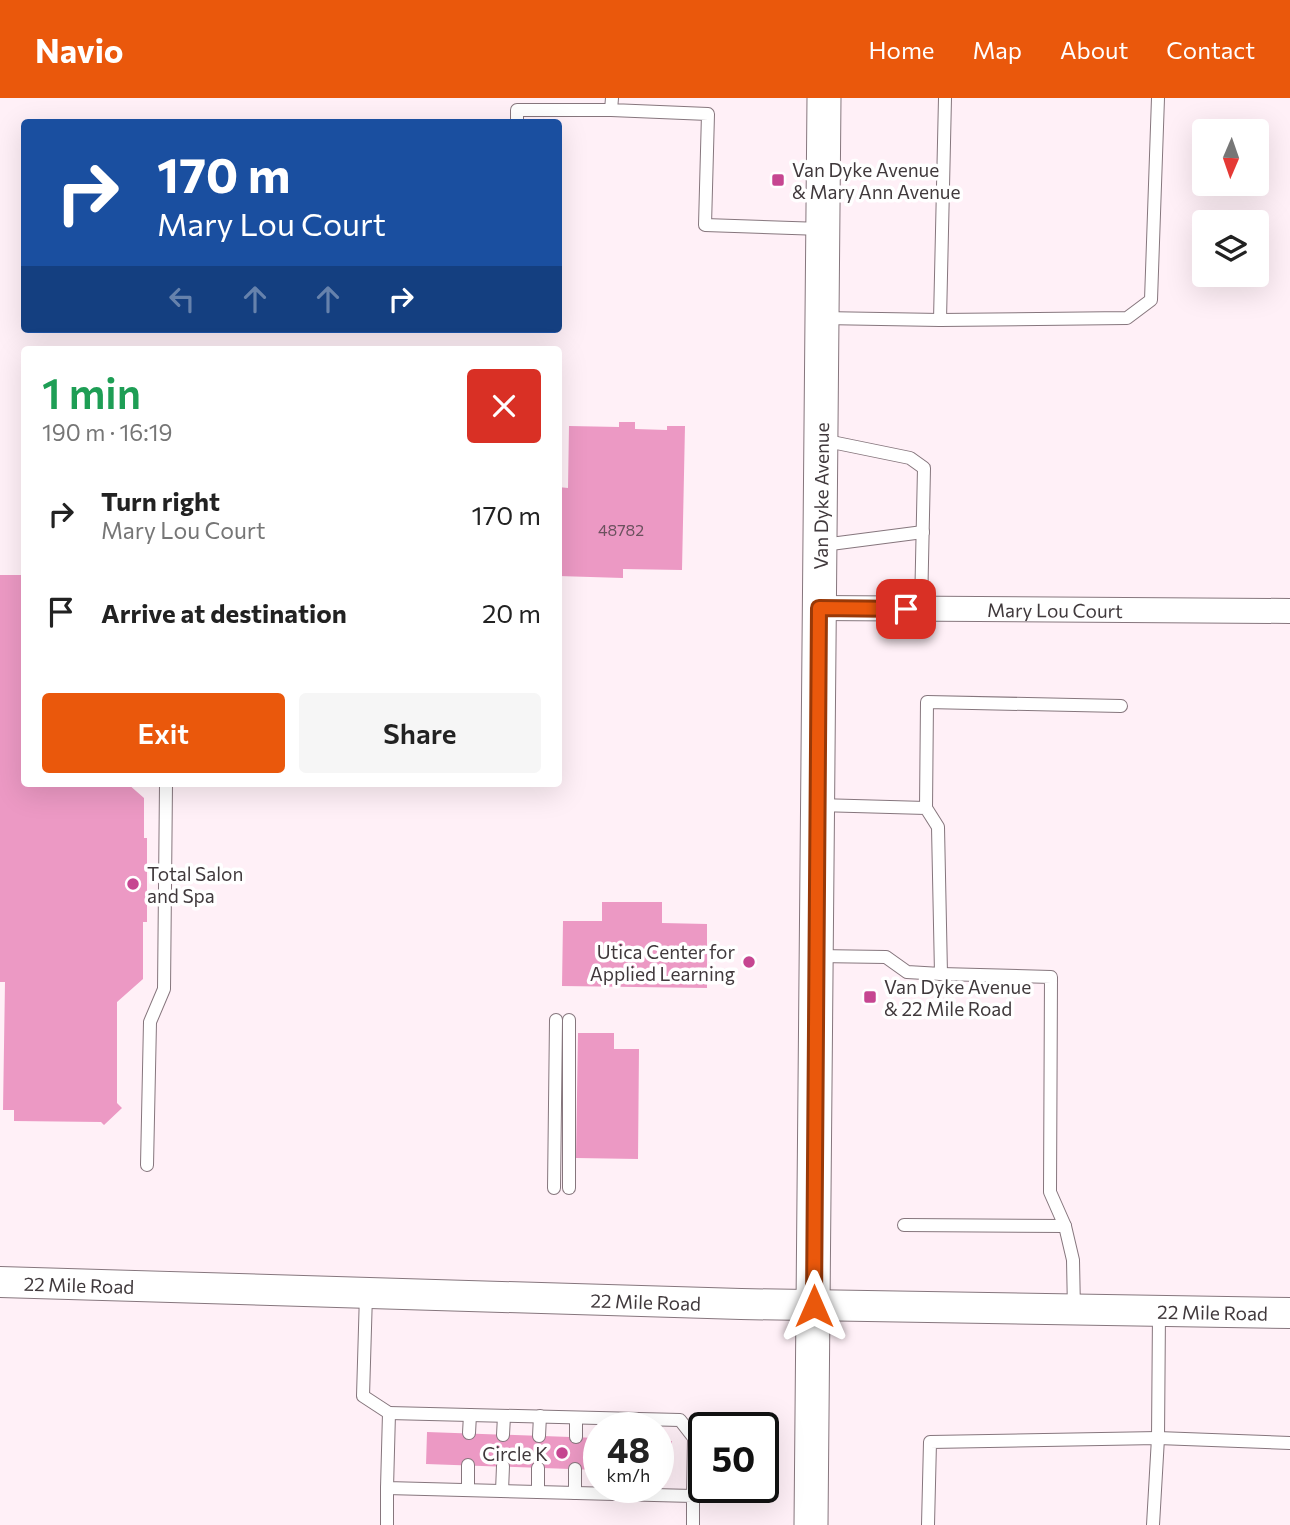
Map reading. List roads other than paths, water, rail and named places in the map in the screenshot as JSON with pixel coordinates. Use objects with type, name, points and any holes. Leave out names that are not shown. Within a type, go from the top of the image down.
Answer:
[{"type":"main road","name":"Van Dyke Avenue","points":[[811,1525],[824,98]]},
{"type":"street","name":"Mary Lou Court","points":[[819,608],[1290,611]]},
{"type":"street","name":"22 Mile Road","points":[[0,1282],[814,1306],[1290,1313]]},
{"type":"lane","points":[[940,320],[945,98]]},
{"type":"lane","points":[[822,318],[1128,318],[1151,300],[1158,98]]},
{"type":"lane","points":[[517,119],[517,110],[612,104],[708,114],[705,225],[822,229]]},
{"type":"lane","points":[[820,440],[910,458],[924,468],[921,609]]},
{"type":"lane","points":[[819,546],[923,532]]},
{"type":"lane","points":[[940,974],[938,827],[926,808],[927,702],[1121,706]]},
{"type":"lane","points":[[147,1165],[150,1022],[164,989],[166,787]]},
{"type":"lane","points":[[817,804],[926,808]]},
{"type":"lane","points":[[816,956],[886,957],[907,972],[1051,977],[1050,1192],[1065,1226],[1073,1260],[1074,1310]]},
{"type":"lane","points":[[554,1188],[563,1020],[569,1188]]},
{"type":"lane","points":[[904,1225],[1065,1226]]},
{"type":"lane","points":[[366,1293],[363,1396],[389,1413],[583,1419]]},
{"type":"lane","points":[[1153,1525],[1159,1311]]},
{"type":"lane","points":[[387,1525],[389,1413]]},
{"type":"lane","points":[[469,1433],[470,1415]]},
{"type":"lane","points":[[503,1435],[504,1416]]},
{"type":"lane","points":[[539,1436],[540,1416]]},
{"type":"lane","points":[[576,1418],[576,1437]]},
{"type":"lane","points":[[674,1421],[680,1420],[688,1430]]},
{"type":"lane","points":[[928,1525],[930,1442],[1157,1438],[1290,1443]]},
{"type":"lane","points":[[468,1465],[468,1490]]},
{"type":"lane","points":[[502,1466],[502,1491]]},
{"type":"lane","points":[[538,1468],[538,1492]]},
{"type":"lane","points":[[575,1469],[575,1493]]},
{"type":"lane","points":[[387,1488],[583,1493]]},
{"type":"lane","points":[[693,1503],[693,1525]]},
{"type":"place","name":"Van Dyke Avenue & Mary Ann Avenue","points":[[778,180]]},
{"type":"place","name":"Total Salon and Spa","points":[[133,884]]},
{"type":"place","name":"Utica Center for Applied Learning","points":[[749,962]]},
{"type":"place","name":"Van Dyke Avenue & 22 Mile Road","points":[[870,997]]},
{"type":"place","name":"Circle K","points":[[562,1453]]}]
